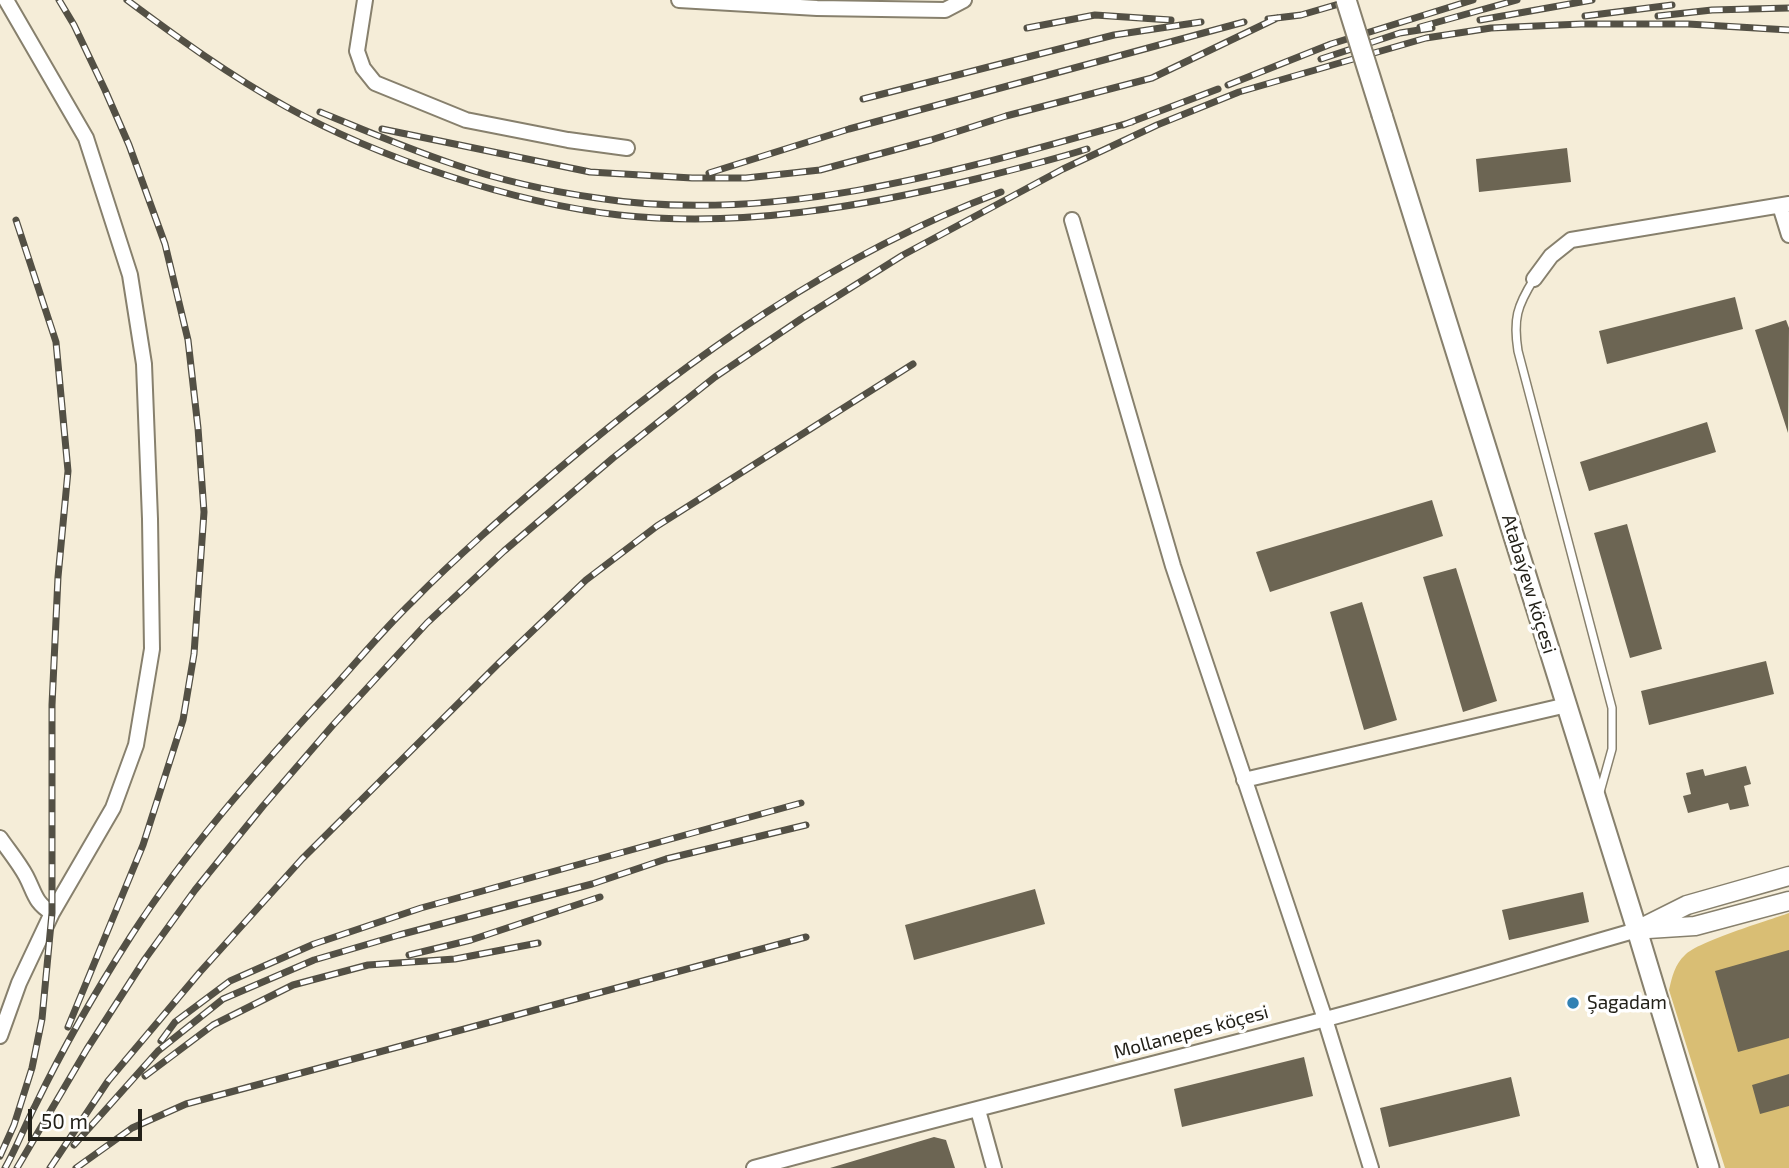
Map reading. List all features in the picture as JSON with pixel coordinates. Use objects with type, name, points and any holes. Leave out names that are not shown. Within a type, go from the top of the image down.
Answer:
[{"type":"main road","name":"Atabaýew köçesi","points":[[1346,0],[1709,1168]]},
{"type":"street","points":[[0,1036],[19,983],[52,913],[113,808],[136,745],[152,649],[144,377],[130,275],[86,138],[6,0]]},
{"type":"street","points":[[365,0],[357,51],[363,68],[375,83],[466,120],[568,140],[626,148]]},
{"type":"street","points":[[679,0],[817,8],[945,10],[964,0]]},
{"type":"street","points":[[1534,279],[1551,256],[1571,240],[1784,205],[1789,235]]},
{"type":"street","points":[[1072,220],[1173,566],[1325,1019],[1371,1168]]},
{"type":"street","points":[[1244,780],[1567,705]]},
{"type":"street","points":[[0,838],[27,878],[32,893],[41,906],[52,913]]},
{"type":"street","name":"Mollanepes köçesi","points":[[754,1168],[1325,1019],[1637,930],[1687,905],[1789,876]]},
{"type":"street","name":"Mollanepes köçesi","points":[[1637,930],[1695,926],[1789,901]]},
{"type":"street","points":[[978,1110],[995,1168]]},
{"type":"lane","points":[[1534,279],[1521,299],[1514,327],[1518,351],[1612,708],[1612,749],[1597,801]]},
{"type":"shaded area","points":[[1789,913],[1789,1168],[1725,1168],[1669,990],[1670,985],[1679,962],[1693,950],[1718,938]]},
{"type":"building","points":[[1567,148],[1571,182],[1479,192],[1476,159]]},
{"type":"building","points":[[1735,297],[1743,329],[1607,364],[1599,331]]},
{"type":"building","points":[[1786,320],[1789,328],[1788,433],[1755,330]]},
{"type":"building","points":[[1707,422],[1716,452],[1589,491],[1580,462]]},
{"type":"building","points":[[1432,500],[1443,536],[1270,592],[1256,552]]},
{"type":"building","points":[[1627,524],[1662,649],[1630,658],[1594,533]]},
{"type":"building","points":[[1456,568],[1497,701],[1463,712],[1423,577]]},
{"type":"building","points":[[1362,602],[1397,720],[1364,730],[1330,612]]},
{"type":"building","points":[[1766,661],[1774,694],[1649,725],[1641,691]]},
{"type":"building","points":[[1746,766],[1751,784],[1744,786],[1749,806],[1730,810],[1728,803],[1688,813],[1683,796],[1691,794],[1686,773],[1703,769],[1705,776]]},
{"type":"building","points":[[1035,889],[1045,924],[914,960],[905,925]]},
{"type":"building","points":[[1583,892],[1589,922],[1509,940],[1502,910]]},
{"type":"building","points":[[1789,950],[1789,1038],[1738,1052],[1715,971]]},
{"type":"building","points":[[1304,1057],[1313,1096],[1182,1127],[1174,1089]]},
{"type":"building","points":[[1789,1074],[1789,1106],[1760,1114],[1752,1085]]},
{"type":"building","points":[[1511,1077],[1520,1116],[1389,1147],[1380,1108]]},
{"type":"building","points":[[934,1137],[946,1140],[955,1168],[830,1168]]},
{"type":"railway","points":[[59,0],[74,25],[129,145],[165,244],[188,340],[204,512],[194,654],[183,720],[143,845],[68,1027]]},
{"type":"railway","points":[[127,0],[224,69],[322,125],[447,176],[578,209],[619,215],[710,219],[801,212],[891,198],[1020,168],[1087,149]]},
{"type":"railway","points":[[1268,19],[1301,15],[1353,0]]},
{"type":"railway","points":[[1228,85],[1331,44],[1473,0]]},
{"type":"railway","points":[[1420,27],[1517,0]]},
{"type":"railway","points":[[1480,20],[1592,0]]},
{"type":"railway","points":[[1585,16],[1672,5]]},
{"type":"railway","points":[[1658,16],[1712,10],[1789,8]]},
{"type":"railway","points":[[1027,28],[1095,15],[1171,20]]},
{"type":"railway","points":[[382,129],[590,172],[746,178],[820,170],[931,140],[1006,116],[1152,78],[1277,18]]},
{"type":"railway","points":[[863,99],[1114,35],[1201,22]]},
{"type":"railway","points":[[709,173],[849,129],[1244,22]]},
{"type":"railway","points":[[17,1168],[87,1049],[145,959],[195,890],[333,725],[427,623],[504,551],[613,458],[715,377],[801,319],[903,255],[1063,169],[1157,125],[1239,92],[1426,38],[1491,28],[1581,24],[1688,24],[1789,30]]},
{"type":"railway","points":[[1321,59],[1400,33],[1432,28]]},
{"type":"railway","points":[[1123,125],[1218,89]]},
{"type":"railway","points":[[320,112],[419,152],[506,180],[597,198],[664,205],[732,205],[800,199],[867,188],[935,175],[1132,122]]},
{"type":"railway","points":[[5,1168],[81,1018],[131,936],[174,874],[270,758],[388,626],[429,585],[555,472],[711,350],[822,278],[880,246],[1001,192]]},
{"type":"railway","points":[[0,1156],[14,1125],[32,1068],[42,1019],[52,913],[52,705],[58,577],[68,471],[56,342],[16,220]]},
{"type":"railway","points":[[50,1168],[108,1081],[200,972],[302,859],[586,580],[657,526],[913,364]]},
{"type":"railway","points":[[161,1041],[175,1022],[230,981],[314,944],[421,908],[801,803]]},
{"type":"railway","points":[[74,1145],[158,1051],[223,999],[314,960],[592,884],[666,859],[806,825]]},
{"type":"railway","points":[[409,955],[471,940],[600,897]]},
{"type":"railway","points":[[76,1168],[132,1128],[186,1104],[806,937]]},
{"type":"railway","points":[[145,1076],[213,1025],[293,985],[368,965],[455,959],[538,943]]},
{"type":"place","name":"Şagadam","points":[[1573,1003]]}]
